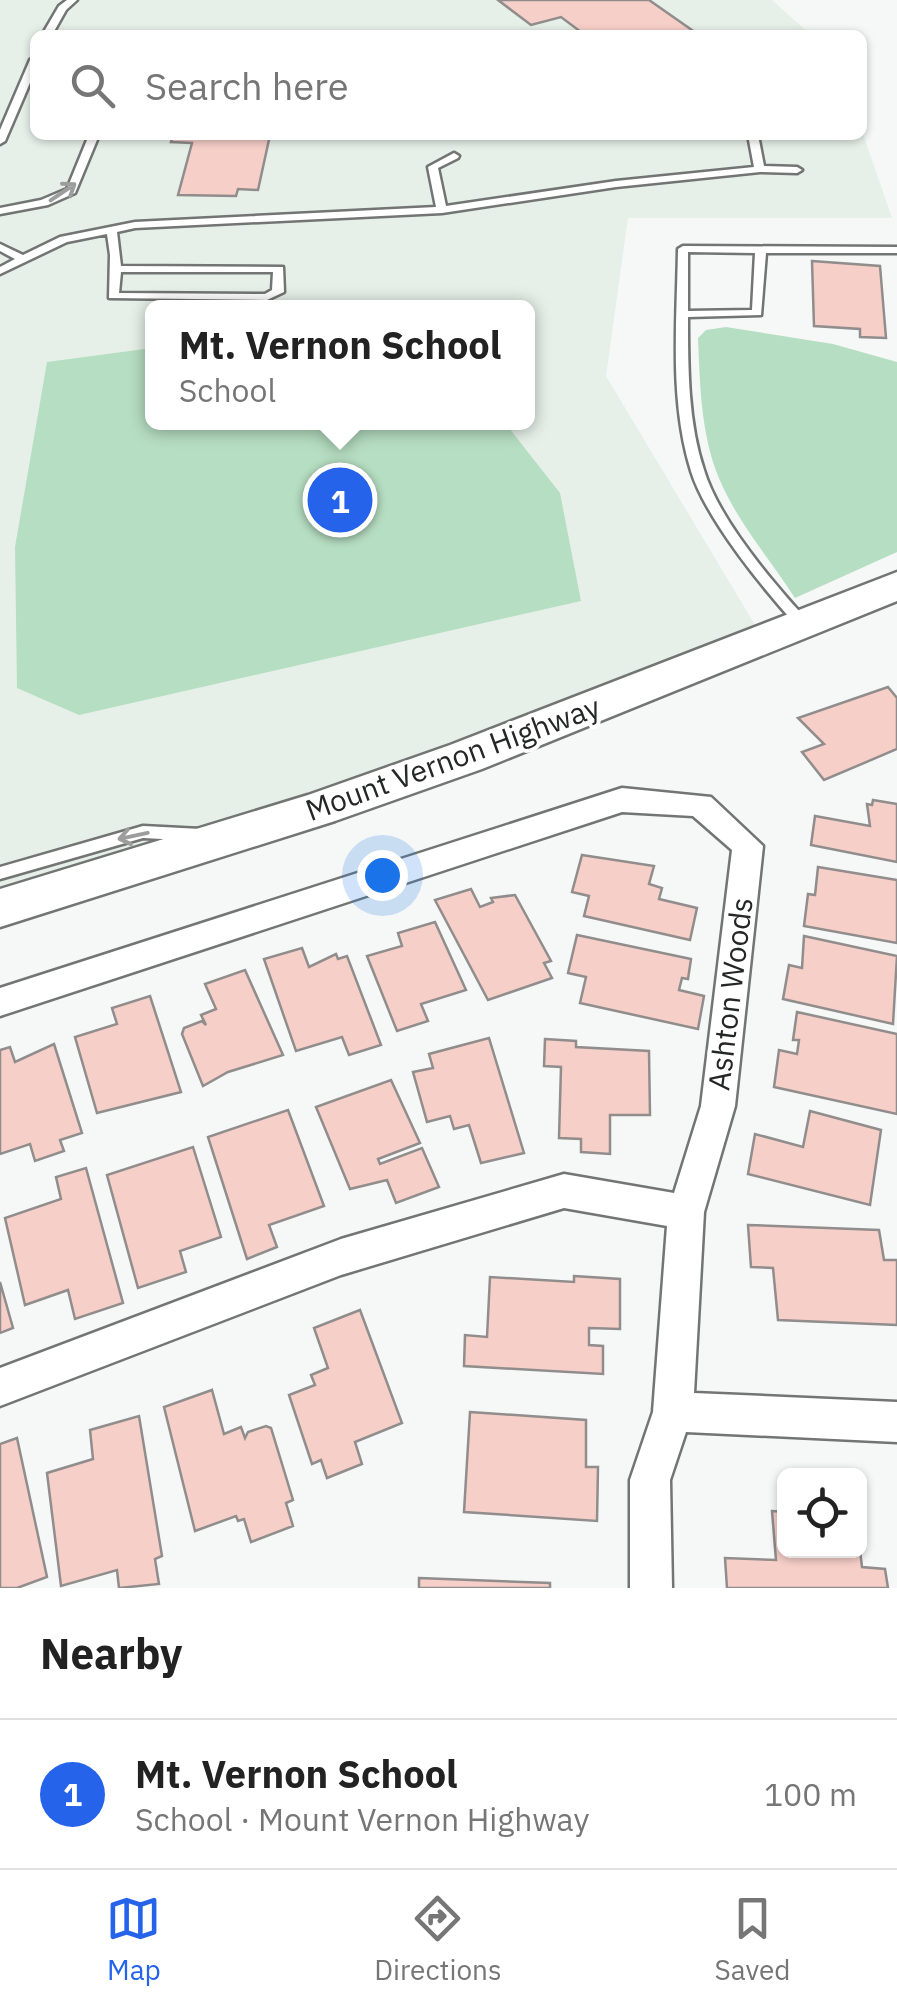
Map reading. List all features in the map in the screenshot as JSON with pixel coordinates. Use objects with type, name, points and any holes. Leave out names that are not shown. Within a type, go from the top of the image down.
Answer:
[{"type":"main road","name":"Mount Vernon Highway","points":[[0,908],[466,758],[897,586]]},
{"type":"street","name":"Ashton Woods","points":[[0,1002],[622,800],[700,805],[748,846],[718,1106],[686,1212]]},
{"type":"street","points":[[0,1387],[340,1256],[564,1191],[686,1212],[673,1412],[650,1480],[650,1588]]},
{"type":"street","points":[[673,1412],[897,1422]]},
{"type":"lane","points":[[49,30],[62,8],[74,0]]},
{"type":"lane","points":[[0,141],[30,72]]},
{"type":"lane","points":[[0,211],[44,203],[71,191],[92,140]]},
{"type":"lane","points":[[754,140],[760,168]]},
{"type":"lane","points":[[442,210],[433,167],[454,156]]},
{"type":"lane","points":[[0,271],[64,239],[111,230],[442,210],[616,184],[760,168],[797,170]]},
{"type":"lane","points":[[111,230],[117,249],[115,269],[113,296],[267,297],[278,292],[279,269],[115,269]]},
{"type":"lane","points":[[0,247],[20,258]]},
{"type":"lane","points":[[804,625],[780,601],[698,476],[691,440],[683,314],[684,248],[897,250]]},
{"type":"lane","points":[[683,314],[757,313],[761,249]]},
{"type":"lane","points":[[0,872],[143,832],[230,836]]},
{"type":"shaded area","points":[[0,0],[772,0],[805,30],[30,30],[30,140],[865,140],[892,218],[628,218],[606,376],[755,625],[320,809],[0,914]]},
{"type":"green space","points":[[726,327],[833,344],[897,362],[897,552],[795,598],[738,514],[722,485],[710,450],[703,413],[698,338],[706,330]]},
{"type":"green space","points":[[145,349],[145,430],[510,430],[560,493],[581,601],[79,715],[17,688],[15,547],[47,362]]},
{"type":"building","points":[[498,0],[649,0],[692,30],[578,30],[561,17],[531,25]]},
{"type":"building","points":[[269,140],[258,190],[238,189],[236,196],[178,195],[192,143],[171,142]]},
{"type":"building","points":[[812,261],[880,266],[886,338],[860,337],[860,329],[814,326]]},
{"type":"building","points":[[888,687],[897,698],[897,749],[824,780],[802,752],[824,744],[798,718]]},
{"type":"building","points":[[873,800],[897,804],[897,862],[811,845],[815,816],[870,826],[867,804],[872,805]]},
{"type":"building","points":[[582,855],[654,866],[649,884],[662,888],[659,899],[697,908],[690,940],[584,916],[589,896],[572,892]]},
{"type":"building","points":[[818,867],[897,880],[897,943],[804,926],[808,894],[815,895]]},
{"type":"building","points":[[471,889],[480,907],[493,902],[491,898],[515,895],[551,961],[544,963],[552,978],[488,1000],[435,900]]},
{"type":"building","points":[[435,922],[466,990],[421,1004],[428,1021],[397,1031],[367,956],[402,946],[398,933]]},
{"type":"building","points":[[577,935],[691,959],[688,979],[682,978],[679,990],[704,996],[698,1029],[580,1003],[586,977],[568,973]]},
{"type":"building","points":[[804,936],[897,956],[893,1024],[783,999],[789,965],[802,968]]},
{"type":"building","points":[[302,948],[309,967],[336,954],[338,959],[347,956],[381,1045],[349,1055],[342,1037],[296,1051],[264,959]]},
{"type":"building","points":[[245,970],[283,1055],[228,1072],[203,1086],[182,1034],[184,1028],[202,1021],[206,1025],[201,1015],[216,1009],[205,984]]},
{"type":"building","points":[[150,996],[181,1092],[97,1113],[75,1037],[117,1024],[112,1008]]},
{"type":"building","points":[[797,1012],[897,1034],[897,1114],[774,1087],[779,1050],[797,1054],[799,1040],[793,1040]]},
{"type":"building","points":[[489,1038],[524,1153],[481,1163],[469,1125],[454,1129],[450,1116],[427,1122],[413,1072],[433,1068],[429,1054]]},
{"type":"building","points":[[545,1039],[576,1041],[576,1047],[649,1051],[650,1115],[610,1115],[610,1154],[581,1152],[581,1139],[559,1138],[561,1067],[544,1066]]},
{"type":"building","points":[[54,1044],[82,1133],[60,1140],[64,1151],[35,1161],[30,1144],[0,1154],[0,1050],[10,1047],[15,1062]]},
{"type":"building","points":[[391,1080],[420,1143],[378,1159],[380,1164],[422,1148],[439,1187],[396,1203],[387,1180],[350,1189],[316,1107]]},
{"type":"building","points":[[288,1110],[324,1206],[269,1225],[277,1247],[247,1259],[208,1137]]},
{"type":"building","points":[[810,1111],[881,1130],[870,1205],[748,1174],[755,1134],[803,1147]]},
{"type":"building","points":[[193,1147],[221,1237],[180,1251],[186,1272],[138,1288],[107,1175]]},
{"type":"building","points":[[86,1168],[123,1303],[75,1319],[68,1290],[25,1305],[5,1218],[61,1199],[56,1177]]},
{"type":"building","points":[[748,1225],[879,1230],[884,1260],[897,1260],[897,1325],[778,1320],[773,1268],[751,1267]]},
{"type":"building","points":[[574,1276],[620,1279],[620,1329],[589,1328],[589,1345],[603,1346],[603,1374],[464,1366],[465,1335],[487,1337],[490,1277],[574,1282]]},
{"type":"building","points":[[0,1282],[13,1328],[0,1333]]},
{"type":"building","points":[[360,1310],[402,1423],[355,1442],[362,1464],[327,1478],[321,1460],[312,1464],[289,1395],[315,1385],[311,1375],[328,1368],[314,1328]]},
{"type":"building","points":[[212,1390],[224,1434],[241,1427],[245,1438],[248,1432],[271,1428],[293,1500],[286,1503],[293,1526],[251,1542],[244,1519],[238,1521],[236,1516],[195,1531],[164,1407]]},
{"type":"building","points":[[470,1412],[586,1420],[586,1467],[598,1467],[597,1521],[464,1512]]},
{"type":"building","points":[[139,1416],[162,1556],[155,1559],[159,1584],[119,1588],[117,1570],[61,1586],[47,1473],[93,1459],[90,1430]]},
{"type":"building","points":[[17,1438],[47,1577],[17,1588],[0,1588],[0,1444]]},
{"type":"building","points":[[772,1511],[777,1511],[777,1558],[861,1558],[862,1567],[885,1569],[888,1588],[727,1588],[725,1558],[776,1560]]},
{"type":"building","points":[[419,1578],[550,1583],[550,1588],[419,1588]]},
{"type":"place","name":"Mt. Vernon School","points":[[340,500]]}]
